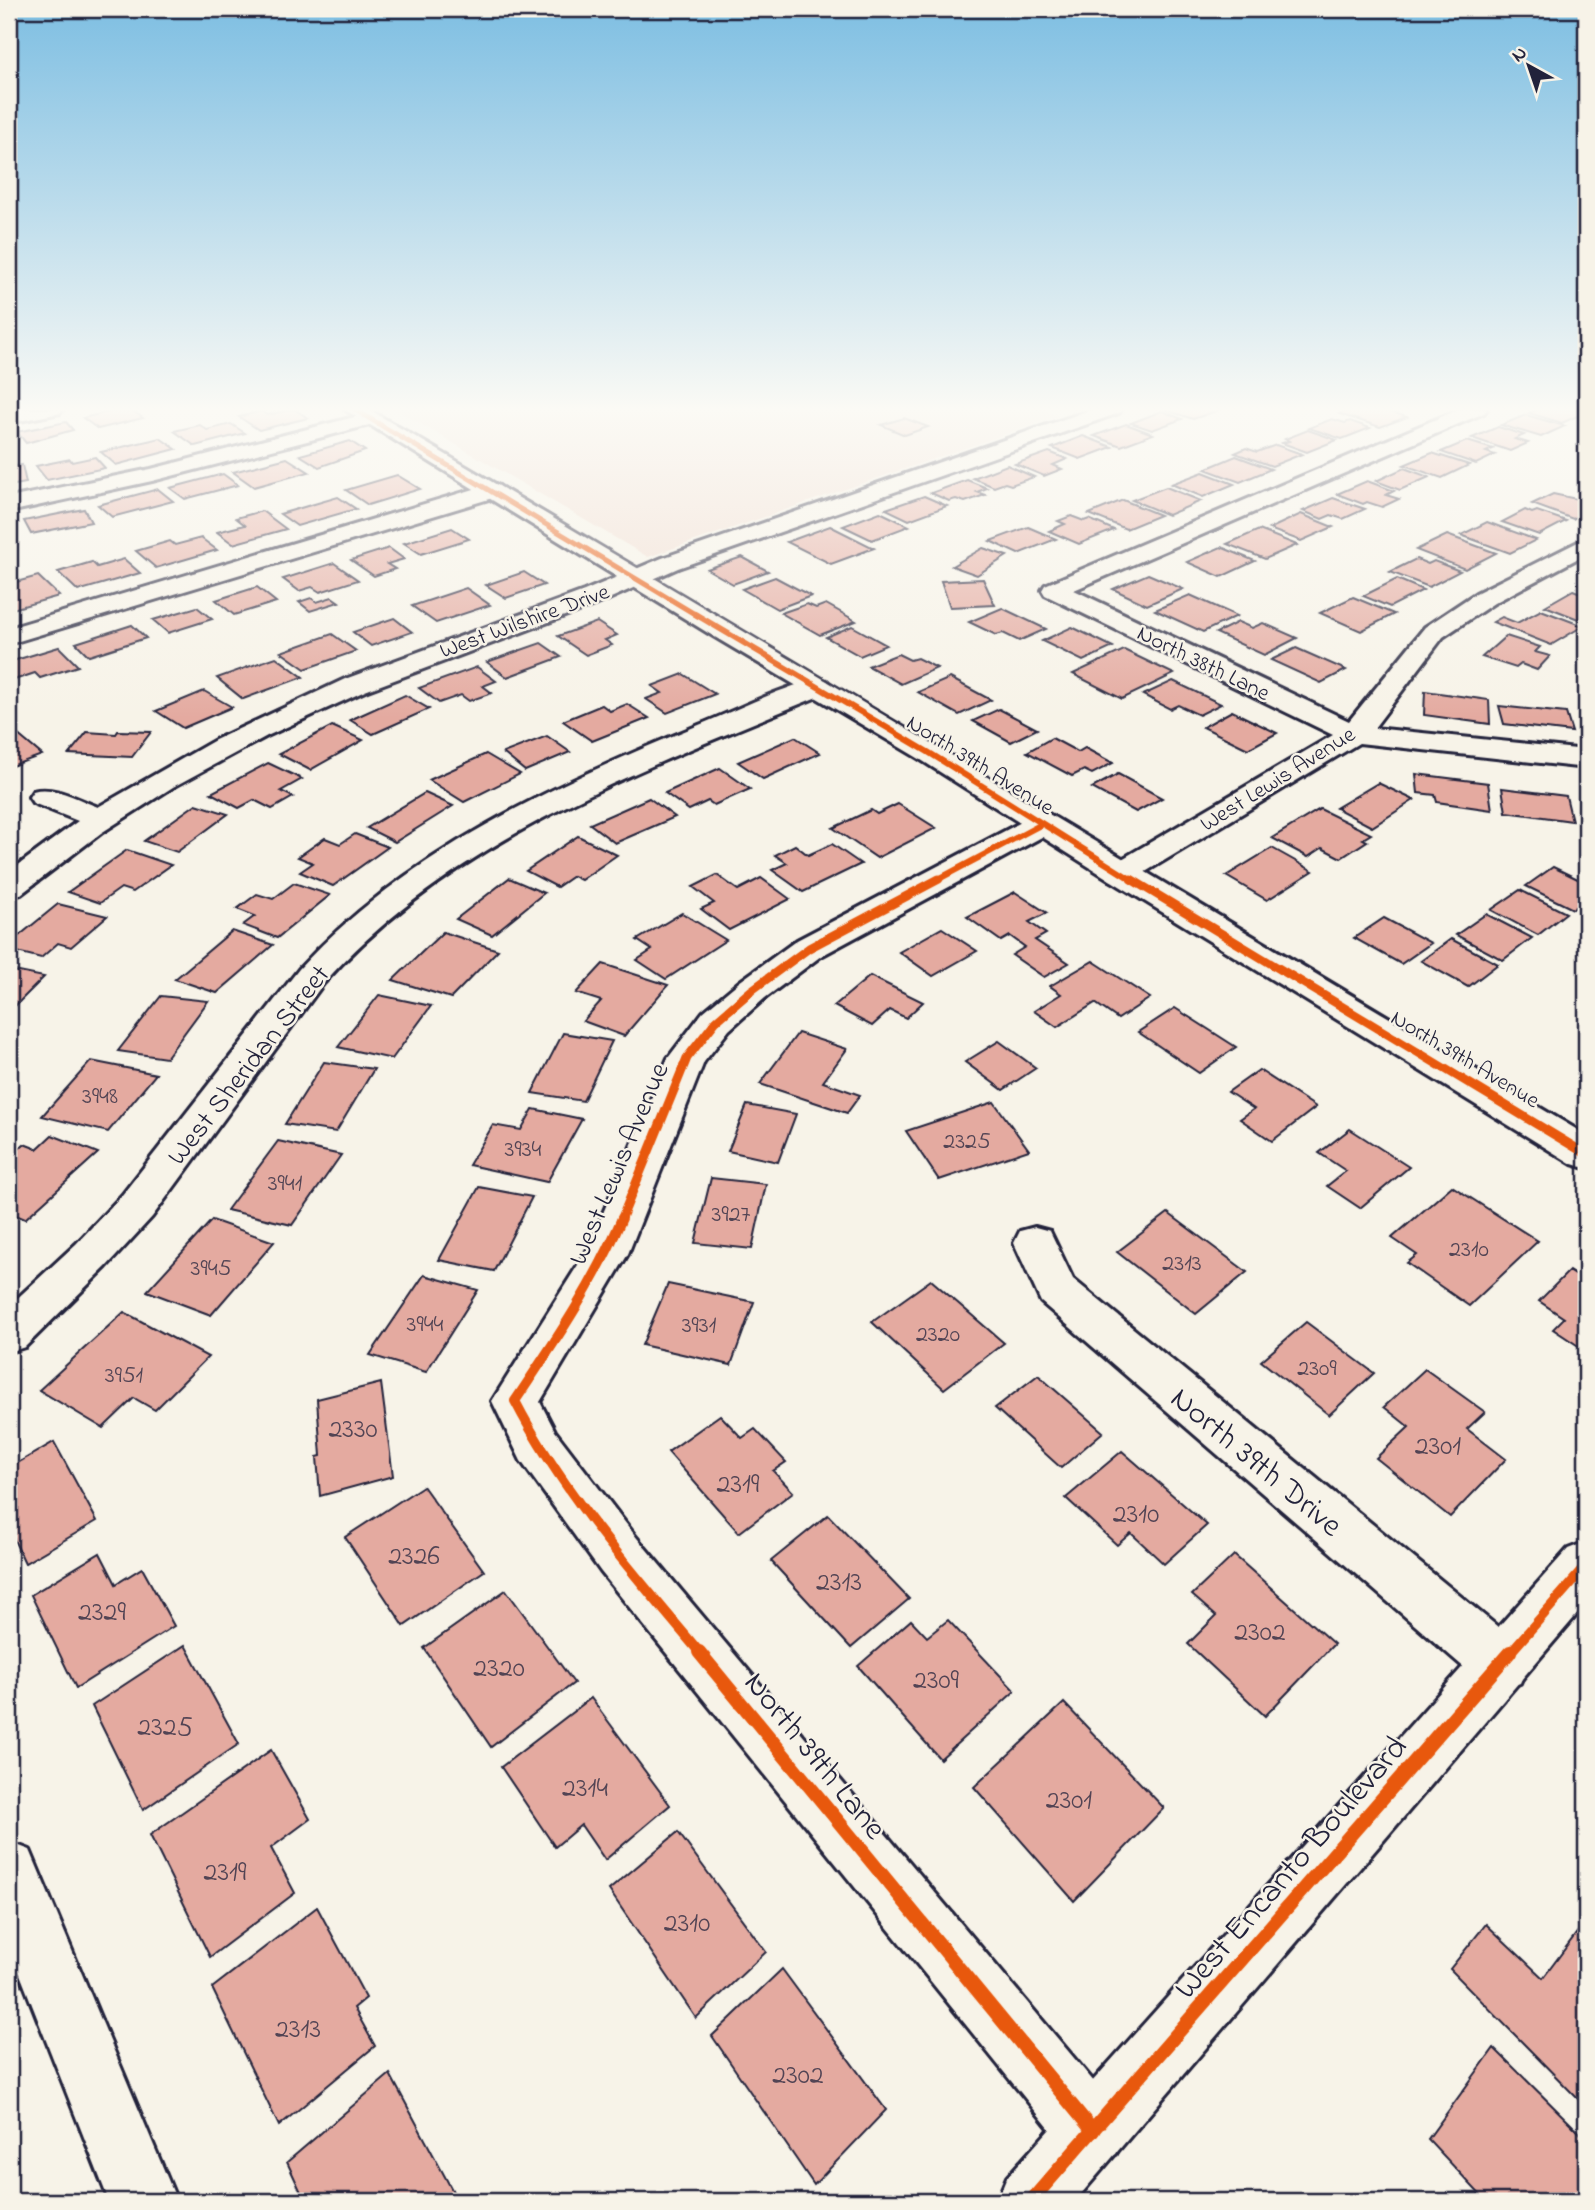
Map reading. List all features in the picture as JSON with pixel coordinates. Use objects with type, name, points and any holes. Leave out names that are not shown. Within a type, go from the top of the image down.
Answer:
[{"type":"street","points":[[9,636],[421,512]]},
{"type":"street","name":"North 39th Avenue","points":[[526,512],[1121,873],[1270,960],[1586,1154]]},
{"type":"street","name":"West Wilshire Drive","points":[[9,887],[101,819],[233,741],[352,687],[453,646],[817,512]]},
{"type":"street","name":"North 38th Lane","points":[[1236,512],[1054,590],[1354,734],[1586,760]]},
{"type":"street","name":"West Lewis Avenue","points":[[1121,873],[1354,734],[1434,632],[1485,598],[1586,545]]},
{"type":"street","name":"West Sheridan Street","points":[[9,1334],[79,1267],[136,1207],[291,999],[336,950],[423,878],[502,829],[576,789],[817,687]]},
{"type":"street","points":[[44,797],[101,819]]},
{"type":"street","name":"West Lewis Avenue","points":[[514,1401],[552,1346],[607,1254],[687,1058],[716,1021],[809,947],[1042,824]]},
{"type":"street","name":"North 39th Drive","points":[[1035,1242],[1056,1290],[1501,1664]]},
{"type":"street","name":"North 39th Lane","points":[[514,1401],[537,1446],[620,1555],[1093,2131]]},
{"type":"street","name":"West Encanto Boulevard","points":[[1031,2201],[1586,1566]]},
{"type":"street","points":[[9,1871],[143,2201]]},
{"type":"shaded area","points":[[571,512],[779,512],[648,557]]},
{"type":"building","points":[[68,512],[86,512],[91,522],[31,534],[24,521]]},
{"type":"building","points":[[106,512],[131,512],[112,517]]},
{"type":"building","points":[[264,512],[286,529],[233,544],[217,532],[245,525],[236,518]]},
{"type":"building","points":[[286,512],[345,512],[297,526],[280,514]]},
{"type":"building","points":[[880,512],[909,526],[872,540],[843,526]]},
{"type":"building","points":[[893,512],[930,512],[909,520]]},
{"type":"building","points":[[1153,512],[1160,515],[1126,529],[1089,514]]},
{"type":"building","points":[[1306,512],[1358,512],[1343,519],[1331,515],[1322,519]]},
{"type":"building","points":[[1521,512],[1540,512],[1566,521],[1539,535],[1502,522]]},
{"type":"building","points":[[1554,512],[1586,512],[1573,519]]},
{"type":"building","points":[[1301,514],[1333,527],[1301,541],[1269,529]]},
{"type":"building","points":[[1071,516],[1084,521],[1089,519],[1114,530],[1079,544],[1049,531],[1065,524],[1058,521]]},
{"type":"building","points":[[1487,522],[1536,540],[1510,553],[1461,535]]},
{"type":"building","points":[[830,526],[874,548],[831,564],[787,542]]},
{"type":"building","points":[[1028,527],[1056,539],[1018,554],[990,541]]},
{"type":"building","points":[[452,528],[469,539],[421,554],[404,543]]},
{"type":"building","points":[[1259,530],[1297,545],[1265,559],[1227,544]]},
{"type":"building","points":[[1447,535],[1496,553],[1465,569],[1416,550]]},
{"type":"building","points":[[201,538],[217,550],[156,568],[136,551],[170,541],[175,545]]},
{"type":"building","points":[[1221,547],[1255,561],[1221,577],[1187,562]]},
{"type":"building","points":[[389,548],[404,559],[387,564],[395,569],[374,576],[351,560]]},
{"type":"building","points":[[983,548],[1007,556],[977,575],[952,566]]},
{"type":"building","points":[[742,557],[768,571],[733,584],[707,569]]},
{"type":"building","points":[[124,559],[140,573],[78,591],[58,572],[92,562],[97,567]]},
{"type":"building","points":[[1416,559],[1428,564],[1434,561],[1460,571],[1429,587],[1390,572]]},
{"type":"building","points":[[334,563],[358,580],[320,592],[312,587],[299,591],[283,579]]},
{"type":"building","points":[[524,572],[544,585],[506,598],[486,585]]},
{"type":"building","points":[[1148,574],[1183,589],[1147,605],[1113,589]]},
{"type":"building","points":[[38,576],[59,596],[9,610],[9,584]]},
{"type":"building","points":[[775,577],[811,596],[777,609],[742,589]]},
{"type":"building","points":[[983,579],[995,605],[950,607],[941,581]]},
{"type":"building","points":[[1397,579],[1423,590],[1390,607],[1363,596]]},
{"type":"building","points":[[257,587],[276,602],[234,615],[216,600]]},
{"type":"building","points":[[466,588],[490,605],[436,623],[412,606]]},
{"type":"building","points":[[1573,590],[1586,595],[1586,622],[1545,606]]},
{"type":"building","points":[[1190,595],[1237,616],[1203,632],[1155,610]]},
{"type":"building","points":[[332,597],[339,602],[310,611],[299,602],[311,598],[317,602]]},
{"type":"building","points":[[1353,597],[1394,614],[1361,631],[1320,613]]},
{"type":"building","points":[[807,604],[816,608],[826,604],[856,621],[820,635],[781,613]]},
{"type":"building","points":[[197,607],[212,619],[168,633],[153,620]]},
{"type":"building","points":[[1002,608],[1046,629],[1019,641],[1003,633],[996,635],[969,622]]},
{"type":"building","points":[[1541,610],[1583,626],[1551,645],[1493,622],[1502,617],[1517,623]]},
{"type":"building","points":[[394,618],[412,632],[371,646],[353,632]]},
{"type":"building","points":[[597,622],[617,635],[605,640],[612,645],[586,655],[558,636]]},
{"type":"building","points":[[1238,622],[1252,628],[1263,623],[1297,638],[1264,655],[1216,633]]},
{"type":"building","points":[[132,625],[146,638],[89,656],[76,643]]},
{"type":"building","points":[[852,626],[886,645],[860,656],[826,637]]},
{"type":"building","points":[[1072,627],[1113,647],[1083,661],[1042,641]]},
{"type":"building","points":[[332,634],[356,651],[305,669],[281,652]]},
{"type":"building","points":[[1506,636],[1540,647],[1535,652],[1550,656],[1537,670],[1521,664],[1516,668],[1482,657]]},
{"type":"building","points":[[541,643],[561,657],[507,677],[487,662]]},
{"type":"building","points":[[59,647],[78,666],[40,678],[35,673],[11,681],[9,679],[9,662]]},
{"type":"building","points":[[1296,648],[1346,670],[1321,683],[1271,660]]},
{"type":"building","points":[[1124,650],[1174,674],[1122,699],[1073,674]]},
{"type":"building","points":[[898,654],[910,660],[917,658],[937,668],[901,684],[868,666]]},
{"type":"building","points":[[276,657],[303,677],[243,699],[217,678]]},
{"type":"building","points":[[477,667],[496,681],[483,686],[492,693],[469,701],[461,695],[439,703],[419,688]]},
{"type":"building","points":[[683,674],[715,694],[667,713],[646,699],[662,693],[652,686]]},
{"type":"building","points":[[950,678],[991,700],[959,715],[918,692]]},
{"type":"building","points":[[1173,681],[1221,704],[1199,715],[1178,705],[1170,709],[1143,695]]},
{"type":"building","points":[[204,691],[232,707],[183,728],[156,711]]},
{"type":"building","points":[[1425,691],[1489,700],[1490,724],[1424,715]]},
{"type":"building","points":[[405,695],[429,709],[373,734],[350,720]]},
{"type":"building","points":[[627,704],[649,718],[592,741],[563,721],[602,705],[610,711]]},
{"type":"building","points":[[1499,706],[1566,713],[1572,732],[1504,724]]},
{"type":"building","points":[[999,709],[1037,729],[1011,742],[973,721]]},
{"type":"building","points":[[1232,711],[1277,733],[1248,749],[1203,727]]},
{"type":"building","points":[[332,726],[363,740],[310,770],[279,754]]},
{"type":"building","points":[[118,731],[151,732],[132,757],[69,754],[87,732],[116,734]]},
{"type":"building","points":[[16,733],[42,755],[9,767],[9,736]]},
{"type":"building","points":[[547,736],[570,752],[525,771],[503,753]]},
{"type":"building","points":[[795,737],[820,753],[763,779],[738,762]]},
{"type":"building","points":[[1052,738],[1078,752],[1085,748],[1113,763],[1092,774],[1084,770],[1072,776],[1027,752]]},
{"type":"building","points":[[486,754],[520,774],[464,802],[429,780]]},
{"type":"building","points":[[268,763],[302,779],[281,791],[293,797],[272,809],[254,800],[239,808],[211,793]]},
{"type":"building","points":[[720,768],[750,789],[714,805],[708,801],[689,810],[665,793]]},
{"type":"building","points":[[1118,774],[1162,798],[1136,812],[1092,788]]},
{"type":"building","points":[[1416,774],[1488,783],[1492,810],[1437,802],[1435,795],[1418,793]]},
{"type":"building","points":[[1378,783],[1414,800],[1372,827],[1336,808]]},
{"type":"building","points":[[1502,788],[1566,796],[1572,821],[1506,812]]},
{"type":"building","points":[[425,793],[453,806],[395,842],[367,828]]},
{"type":"building","points":[[649,798],[675,817],[615,843],[590,824]]},
{"type":"building","points":[[196,804],[228,814],[177,852],[144,841]]},
{"type":"building","points":[[898,804],[936,828],[877,858],[833,828],[871,810],[877,814]]},
{"type":"building","points":[[1320,809],[1371,834],[1363,839],[1367,841],[1341,858],[1322,848],[1308,857],[1272,838]]},
{"type":"building","points":[[355,834],[388,847],[333,886],[300,872],[313,863],[298,857],[325,838],[340,844]]},
{"type":"building","points":[[578,836],[617,855],[581,880],[573,876],[557,887],[526,871]]},
{"type":"building","points":[[832,844],[861,864],[803,892],[772,870],[787,863],[775,855],[795,845],[808,855]]},
{"type":"building","points":[[1272,848],[1313,871],[1267,900],[1226,876]]},
{"type":"building","points":[[127,850],[171,865],[133,892],[121,888],[100,903],[68,892]]},
{"type":"building","points":[[1553,867],[1586,883],[1586,900],[1573,909],[1526,886]]},
{"type":"building","points":[[717,875],[738,890],[761,878],[790,899],[729,930],[701,909],[714,903],[693,887]]},
{"type":"building","points":[[509,878],[544,893],[492,935],[456,919]]},
{"type":"building","points":[[294,883],[330,895],[277,938],[243,925],[255,916],[237,909],[257,894],[273,899]]},
{"type":"building","points":[[1520,890],[1566,913],[1538,935],[1491,910]]},
{"type":"building","points":[[1015,892],[1047,913],[1029,922],[1046,934],[1035,940],[1069,963],[1044,977],[1012,955],[1025,947],[1010,936],[1001,941],[967,917]]},
{"type":"building","points":[[58,904],[107,916],[71,947],[58,943],[41,958],[9,950],[9,944]]},
{"type":"building","points":[[682,913],[726,940],[666,979],[637,960],[652,950],[637,940]]},
{"type":"building","points":[[1486,914],[1532,938],[1503,960],[1456,935]]},
{"type":"building","points":[[1384,918],[1431,943],[1401,964],[1354,938]]},
{"type":"building","points":[[942,928],[977,951],[933,976],[899,952]]},
{"type":"building","points":[[232,931],[273,945],[217,993],[175,979]]},
{"type":"building","points":[[443,932],[498,950],[451,998],[393,980]]},
{"type":"building","points":[[1451,939],[1498,964],[1468,987],[1421,961]]},
{"type":"building","points":[[1093,961],[1150,998],[1118,1019],[1095,1003],[1057,1027],[1034,1011],[1061,994],[1050,986]]},
{"type":"building","points":[[603,964],[668,985],[624,1036],[583,1021],[601,1001],[576,993]]},
{"type":"building","points":[[9,970],[44,977],[13,1008],[9,1008]]},
{"type":"building","points":[[870,976],[923,1002],[906,1018],[890,1010],[872,1026],[834,1006]]},
{"type":"building","points":[[379,995],[431,1006],[392,1059],[338,1047]]},
{"type":"building","points":[[161,996],[208,1001],[166,1058],[118,1051]]},
{"type":"building","points":[[1175,1008],[1236,1047],[1199,1073],[1138,1032]]},
{"type":"building","points":[[563,1033],[612,1041],[583,1101],[532,1093]]},
{"type":"building","points":[[798,1033],[847,1049],[823,1082],[860,1095],[847,1113],[760,1084]]},
{"type":"building","points":[[999,1041],[1036,1068],[1003,1090],[965,1062]]},
{"type":"building","points":[[91,1061],[156,1074],[108,1132],[42,1116]]},
{"type":"building","points":[[324,1062],[374,1069],[336,1132],[285,1124]]},
{"type":"building","points":[[1259,1070],[1316,1107],[1272,1141],[1240,1119],[1254,1109],[1228,1092]]},
{"type":"building","points":[[994,1102],[1029,1150],[939,1180],[906,1131]]},
{"type":"building","points":[[747,1105],[796,1114],[778,1162],[728,1151]]},
{"type":"building","points":[[533,1109],[582,1119],[547,1182],[469,1165],[493,1125],[521,1130]]},
{"type":"building","points":[[1350,1129],[1409,1167],[1360,1208],[1327,1186],[1346,1171],[1319,1153]]},
{"type":"building","points":[[52,1135],[98,1153],[25,1219],[9,1212],[9,1158],[24,1144],[37,1149]]},
{"type":"building","points":[[278,1141],[341,1155],[292,1225],[227,1210]]},
{"type":"building","points":[[711,1178],[766,1184],[752,1249],[695,1243]]},
{"type":"building","points":[[1452,1186],[1538,1241],[1469,1306],[1407,1263],[1417,1255],[1392,1238]]},
{"type":"building","points":[[479,1187],[532,1197],[494,1271],[439,1260]]},
{"type":"building","points":[[1168,1213],[1247,1272],[1196,1314],[1117,1252]]},
{"type":"building","points":[[212,1220],[274,1242],[211,1315],[147,1291]]},
{"type":"building","points":[[1569,1271],[1586,1282],[1586,1351],[1553,1329],[1564,1318],[1539,1301]]},
{"type":"building","points":[[424,1275],[478,1290],[426,1372],[370,1355]]},
{"type":"building","points":[[931,1280],[1004,1343],[944,1389],[872,1322]]},
{"type":"building","points":[[668,1284],[754,1302],[731,1365],[642,1345]]},
{"type":"building","points":[[124,1312],[208,1357],[155,1410],[134,1398],[103,1428],[39,1390]]},
{"type":"building","points":[[1306,1322],[1374,1373],[1329,1415],[1261,1361]]},
{"type":"building","points":[[1425,1369],[1485,1412],[1467,1429],[1506,1459],[1450,1517],[1376,1458],[1409,1427],[1384,1407]]},
{"type":"building","points":[[1038,1375],[1103,1432],[1061,1468],[995,1408]]},
{"type":"building","points":[[381,1383],[393,1476],[320,1496],[317,1457],[321,1456],[317,1399]]},
{"type":"building","points":[[720,1415],[742,1438],[755,1429],[786,1462],[773,1471],[793,1492],[739,1533],[668,1452]]},
{"type":"building","points":[[54,1442],[97,1521],[25,1563],[9,1529],[9,1468]]},
{"type":"building","points":[[1122,1451],[1207,1525],[1164,1564],[1131,1533],[1117,1545],[1066,1498]]},
{"type":"building","points":[[423,1486],[484,1571],[404,1626],[345,1537]]},
{"type":"building","points":[[828,1515],[909,1599],[851,1648],[771,1561]]},
{"type":"building","points":[[100,1553],[116,1584],[142,1568],[174,1626],[76,1688],[31,1595]]},
{"type":"building","points":[[1234,1555],[1334,1644],[1265,1716],[1188,1644],[1216,1616],[1192,1595]]},
{"type":"building","points":[[506,1590],[574,1683],[491,1747],[424,1648]]},
{"type":"building","points":[[911,1620],[927,1637],[948,1620],[1015,1691],[940,1759],[858,1666]]},
{"type":"building","points":[[185,1645],[239,1744],[143,1810],[92,1706]]},
{"type":"building","points":[[591,1698],[670,1805],[605,1860],[581,1825],[555,1847],[501,1767]]},
{"type":"building","points":[[1064,1703],[1164,1808],[1074,1901],[974,1787]]},
{"type":"building","points":[[271,1750],[310,1819],[271,1848],[295,1893],[210,1957],[150,1835]]},
{"type":"building","points":[[678,1832],[766,1952],[696,2018],[609,1890]]},
{"type":"building","points":[[317,1907],[366,1998],[354,2008],[375,2046],[279,2126],[212,1988]]},
{"type":"building","points":[[1585,1922],[1586,2107],[1450,1969],[1486,1924],[1543,1978]]},
{"type":"building","points":[[782,1969],[886,2110],[814,2185],[712,2036]]},
{"type":"building","points":[[1494,2048],[1586,2139],[1586,2187],[1576,2201],[1486,2201],[1428,2139]]},
{"type":"building","points":[[390,2074],[458,2201],[305,2201],[287,2162]]},
{"type":"cycle path","points":[[528,512],[722,631],[928,752],[1121,873],[1586,1154]]},
{"type":"cycle path","points":[[1042,824],[809,948],[752,990],[716,1021],[687,1058],[607,1254],[552,1346],[515,1401],[538,1446],[619,1555],[1093,2131]]},
{"type":"cycle path","points":[[1031,2201],[1586,1566]]}]
